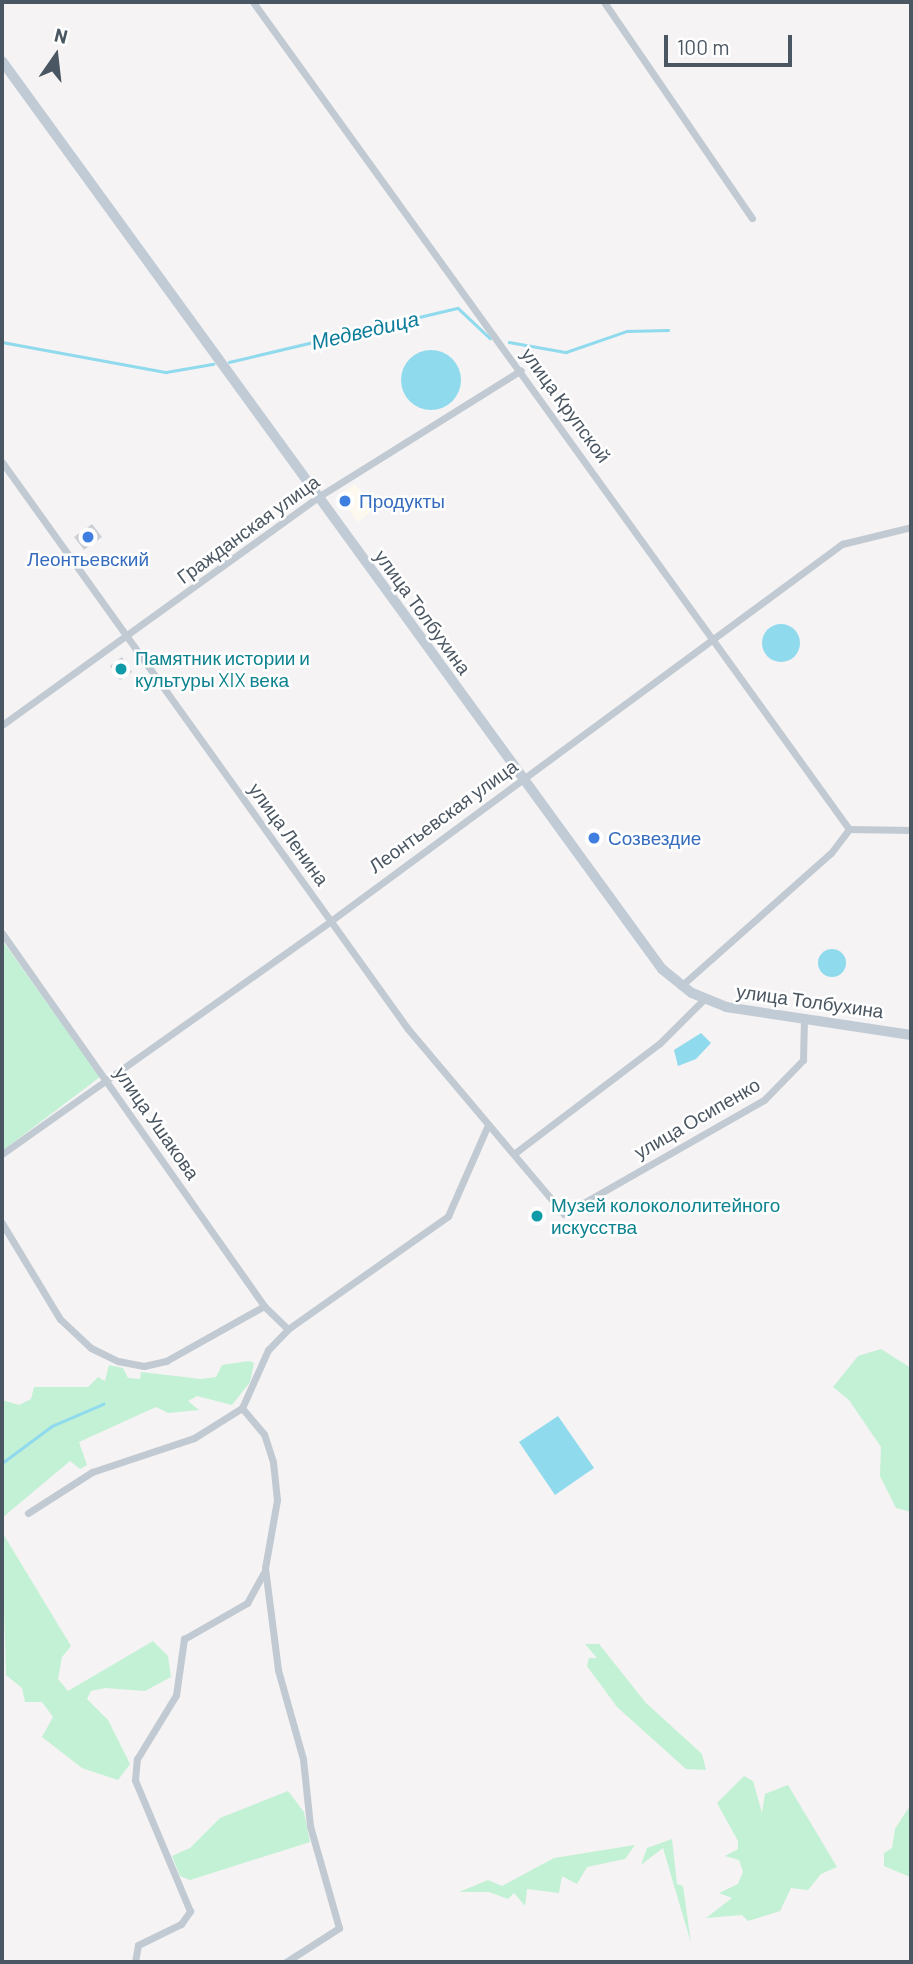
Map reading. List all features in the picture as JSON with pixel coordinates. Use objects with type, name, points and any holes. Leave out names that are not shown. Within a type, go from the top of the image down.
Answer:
[{"type":"main road","name":"улица Толбухина","points":[[2,61],[657,964],[681,986],[704,999],[804,1019],[911,1035]]},
{"type":"street","name":"улица Крупской","points":[[253,2],[521,370],[712,641],[849,829]]},
{"type":"street","points":[[604,2],[752,218]]},
{"type":"street","name":"Гражданская улица","points":[[2,725],[318,497],[521,370]]},
{"type":"street","name":"улица Ленина","points":[[2,463],[332,920],[487,1127],[515,1153],[564,1214]]},
{"type":"street","name":"Леонтьевская улица","points":[[2,1154],[106,1077],[332,920],[521,778],[842,544],[911,527]]},
{"type":"street","points":[[681,986],[831,853],[849,829],[911,830]]},
{"type":"street","name":"улица Ушакова","points":[[2,933],[106,1077],[264,1306],[288,1329]]},
{"type":"street","points":[[515,1153],[660,1043],[704,999]]},
{"type":"street","name":"улица Осипенко","points":[[564,1214],[770,1095],[803,1060],[804,1019]]},
{"type":"street","points":[[28,1513],[92,1472],[194,1438],[242,1408],[268,1350],[288,1329],[449,1216],[487,1127]]},
{"type":"street","points":[[2,1223],[60,1319],[102,1355],[133,1365],[166,1361],[264,1306]]},
{"type":"street","points":[[242,1408],[264,1434],[276,1489],[265,1568],[283,1697],[303,1759],[310,1826],[339,1928],[286,1962]]},
{"type":"street","points":[[135,1962],[138,1945],[181,1924],[190,1911],[135,1780],[136,1759],[176,1695],[184,1639],[247,1603],[265,1568]]},
{"type":"shaded area","points":[[355,484],[375,509],[358,522],[338,496]]},
{"type":"green space","points":[[2,940],[100,1077],[2,1151]]},
{"type":"green space","points":[[881,1349],[911,1368],[911,1512],[896,1508],[880,1476],[881,1447],[849,1400],[833,1387],[858,1356]]},
{"type":"green space","points":[[249,1361],[254,1363],[250,1382],[232,1405],[197,1396],[188,1401],[199,1410],[168,1413],[156,1407],[79,1442],[87,1465],[80,1469],[70,1461],[2,1518],[2,1400],[19,1405],[31,1399],[34,1387],[88,1387],[98,1377],[105,1381],[109,1365],[123,1368],[128,1378],[140,1379],[141,1372],[201,1379],[216,1377],[222,1365]]},
{"type":"green space","points":[[2,1532],[71,1646],[62,1657],[58,1679],[68,1691],[153,1641],[168,1656],[171,1677],[145,1691],[105,1688],[91,1691],[87,1699],[108,1720],[130,1764],[118,1780],[82,1768],[42,1737],[53,1717],[42,1702],[25,1702],[22,1688],[6,1675]]},
{"type":"green space","points":[[585,1644],[599,1644],[646,1703],[702,1754],[706,1770],[686,1769],[617,1707],[587,1666],[589,1658],[597,1658]]},
{"type":"green space","points":[[744,1776],[753,1781],[762,1813],[765,1794],[788,1785],[837,1867],[821,1874],[808,1890],[791,1888],[780,1911],[748,1921],[742,1915],[706,1918],[732,1898],[719,1893],[738,1884],[743,1872],[739,1860],[725,1856],[738,1849],[738,1841],[717,1803]]},
{"type":"green space","points":[[288,1791],[304,1812],[310,1842],[190,1880],[180,1876],[172,1856],[190,1848],[220,1818]]},
{"type":"green space","points":[[911,1804],[911,1901],[910,1877],[884,1866],[884,1853],[892,1848],[895,1829]]},
{"type":"green space","points":[[672,1839],[677,1884],[683,1886],[691,1943],[663,1848],[641,1865],[647,1848]]},
{"type":"green space","points":[[635,1845],[625,1859],[587,1867],[577,1884],[562,1876],[559,1893],[527,1889],[525,1906],[514,1893],[508,1899],[489,1892],[459,1892],[488,1880],[502,1886],[554,1858]]},
{"type":"water","points":[[431,350],[448,355],[456,363],[461,380],[456,397],[448,405],[431,410],[414,405],[406,397],[401,380],[406,363],[414,355]]},
{"type":"water","points":[[781,624],[794,630],[800,643],[794,656],[781,662],[768,656],[762,643],[768,630]]},
{"type":"water","points":[[832,949],[842,953],[846,963],[842,973],[832,977],[822,973],[818,963],[822,953]]},
{"type":"water","points":[[701,1033],[711,1043],[696,1059],[678,1066],[674,1050]]},
{"type":"water","points":[[558,1416],[594,1468],[555,1495],[519,1442]]},
{"type":"building","name":"Леонтьевский","points":[[92,524],[102,537],[84,550],[74,537]]},
{"type":"building","name":"Памятник истории и культуры XIX века","points":[[122,657],[132,672],[120,680],[110,666]]},
{"type":"waterway","name":"Медведица","points":[[229,362],[458,308],[490,338]]},
{"type":"waterway","name":"Медведица","points":[[509,342],[566,352],[627,331],[668,330]]},
{"type":"waterway","name":"Медведица","points":[[2,342],[166,372],[213,364]]},
{"type":"waterway","points":[[2,1463],[52,1426],[103,1404]]},
{"type":"place","name":"Продукты","points":[[345,501]]},
{"type":"place","name":"Леонтьевский","points":[[88,537]]},
{"type":"place","name":"Памятник истории и культуры XIX века","points":[[121,669]]},
{"type":"place","name":"Созвездие","points":[[594,838]]},
{"type":"place","name":"Музей колокололитейного искусства","points":[[537,1216]]}]
